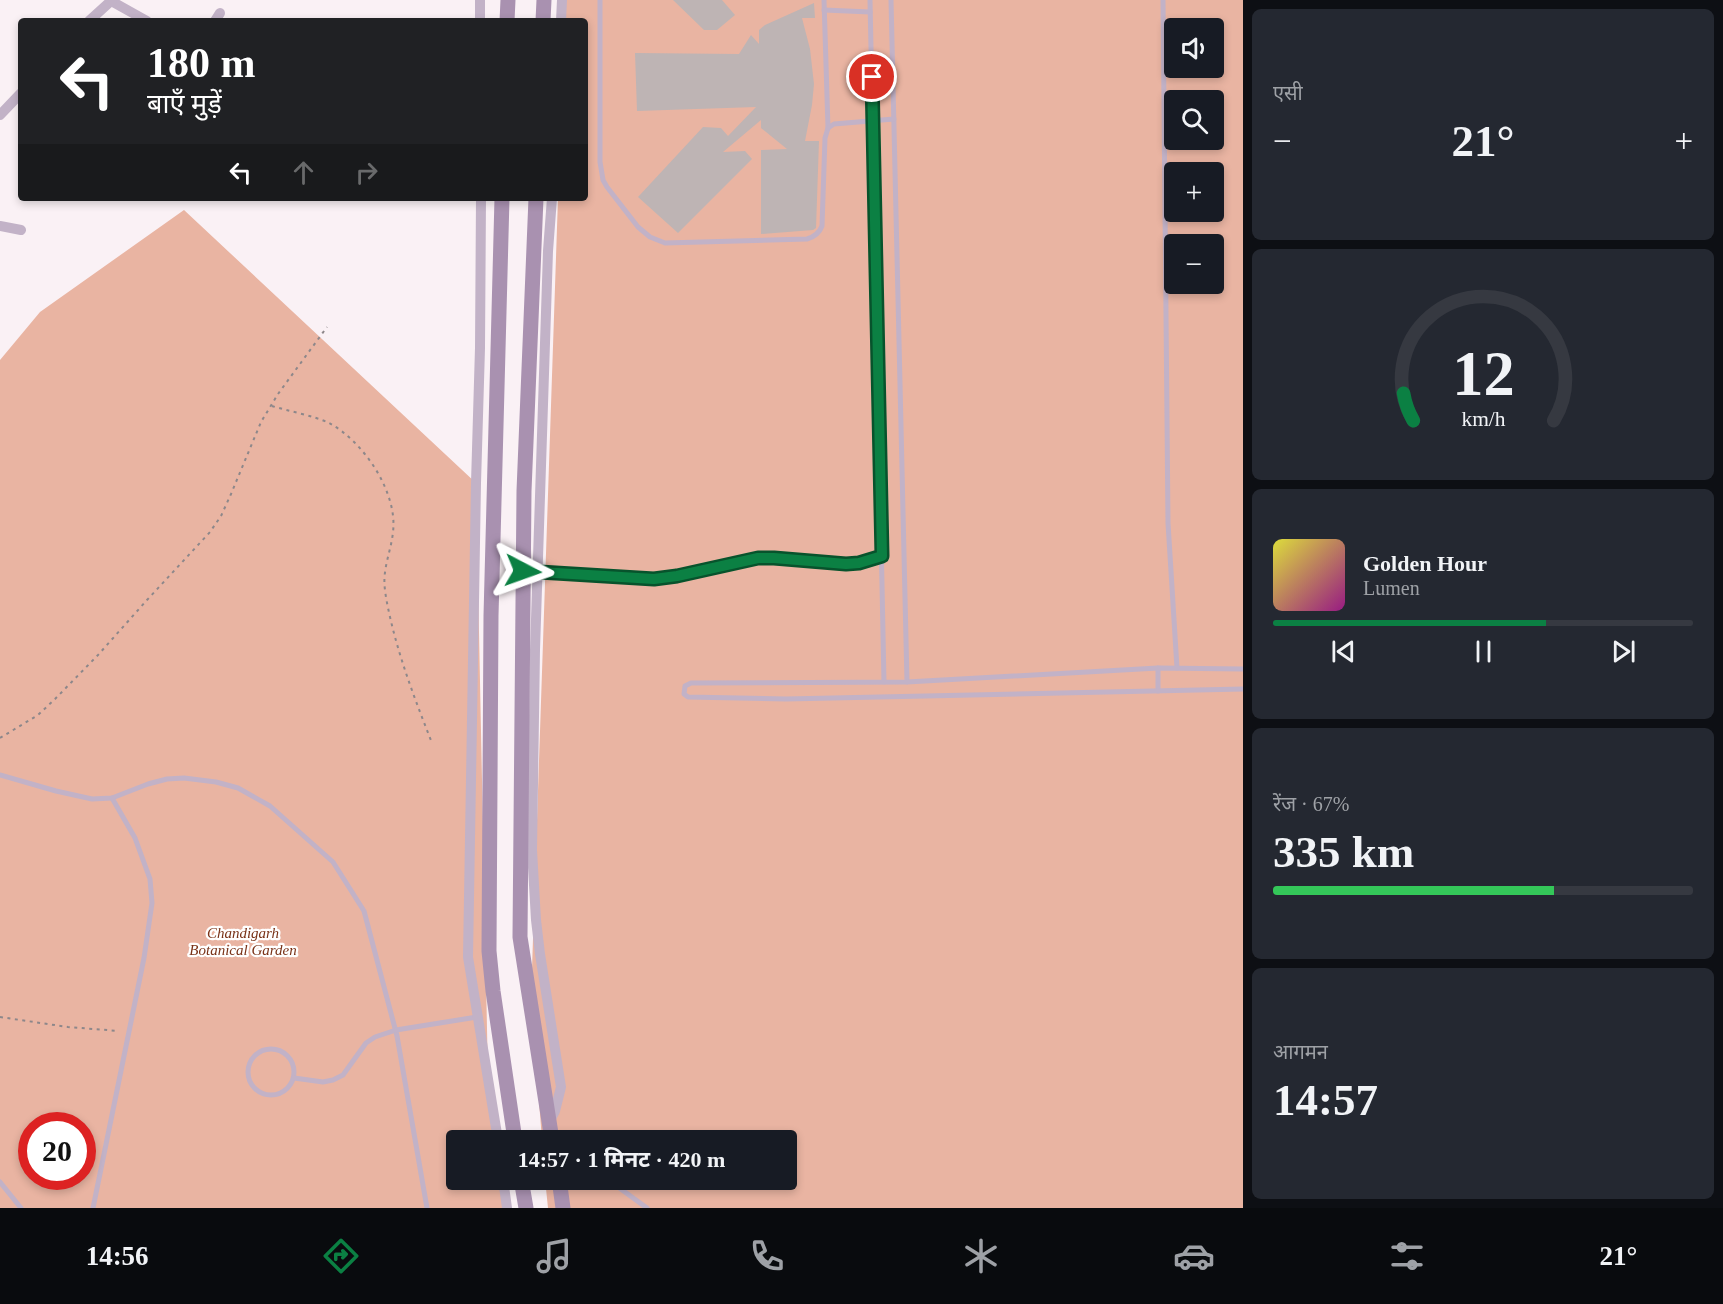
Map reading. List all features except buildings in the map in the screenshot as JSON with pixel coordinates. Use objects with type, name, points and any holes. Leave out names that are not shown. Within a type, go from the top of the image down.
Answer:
[{"type":"main road","points":[[507,18],[508,0]]},
{"type":"main road","points":[[543,18],[544,0]]},
{"type":"main road","points":[[502,201],[491,616],[489,951],[514,1130]]},
{"type":"main road","points":[[536,201],[524,491],[531,572],[520,937],[551,1130]]},
{"type":"main road","points":[[523,1190],[526,1208]]},
{"type":"main road","points":[[561,1190],[564,1208]]},
{"type":"street","points":[[92,18],[111,0],[142,18]]},
{"type":"street","points":[[480,0],[480,18]]},
{"type":"street","points":[[561,18],[562,0]]},
{"type":"street","points":[[0,115],[18,96]]},
{"type":"street","points":[[482,201],[468,957],[496,1130]]},
{"type":"street","points":[[531,572],[552,201]]},
{"type":"street","points":[[0,226],[21,230]]},
{"type":"street","points":[[505,1190],[507,1208]]},
{"type":"lane","points":[[600,0],[602,172],[607,187],[638,227],[650,237],[665,243],[813,237],[820,231],[825,138],[828,128],[824,0]]},
{"type":"lane","points":[[870,0],[884,681]]},
{"type":"lane","points":[[891,0],[906,682]]},
{"type":"lane","points":[[1163,0],[1167,523],[1177,668]]},
{"type":"lane","points":[[824,10],[870,12]]},
{"type":"lane","points":[[828,128],[834,124],[894,119]]},
{"type":"lane","points":[[531,572],[654,579],[758,558],[846,564],[859,563],[882,556]]},
{"type":"lane","points":[[1158,668],[1158,691]]},
{"type":"lane","points":[[1243,669],[1158,668],[906,682],[691,684],[685,686],[684,694],[688,697],[786,699],[1243,689]]},
{"type":"lane","points":[[0,775],[92,799],[112,798],[167,779],[183,778],[216,782],[238,788],[270,806],[333,862],[364,911],[396,1030],[428,1208]]},
{"type":"lane","points":[[93,1208],[144,958],[152,903],[150,879],[135,838],[112,798]]},
{"type":"lane","points":[[294,1078],[323,1082],[333,1080],[343,1075],[366,1043],[375,1037],[396,1030],[478,1017]]},
{"type":"lane","points":[[276,1049],[283,1052],[293,1063],[294,1078],[285,1091],[277,1095],[261,1094],[250,1082],[248,1066],[251,1059],[262,1050],[276,1049]]},
{"type":"lane","points":[[0,1182],[21,1208]]},
{"type":"lane","points":[[622,1190],[647,1208]]},
{"type":"path","points":[[0,738],[38,715],[55,699],[210,532],[221,516],[261,422],[327,327]]},
{"type":"path","points":[[271,405],[329,423],[357,446],[371,460],[380,474],[392,511],[394,531],[384,576],[385,591],[397,649],[432,743]]},
{"type":"path","points":[[0,1017],[68,1027],[129,1032]]},
{"type":"green space","points":[[565,0],[1243,0],[1243,1208],[548,1208],[546,1190],[797,1190],[797,1130],[541,1130],[531,998],[558,201],[588,201],[588,18],[564,18]]},
{"type":"green space","name":"Chandigarh Botanical Garden","points":[[184,210],[476,483],[488,1078],[496,1130],[446,1130],[446,1190],[505,1190],[507,1208],[0,1208],[0,360],[40,312]]},
{"type":"route","points":[[523,571],[654,579],[758,558],[846,564],[859,563],[882,556],[872,77]]}]
